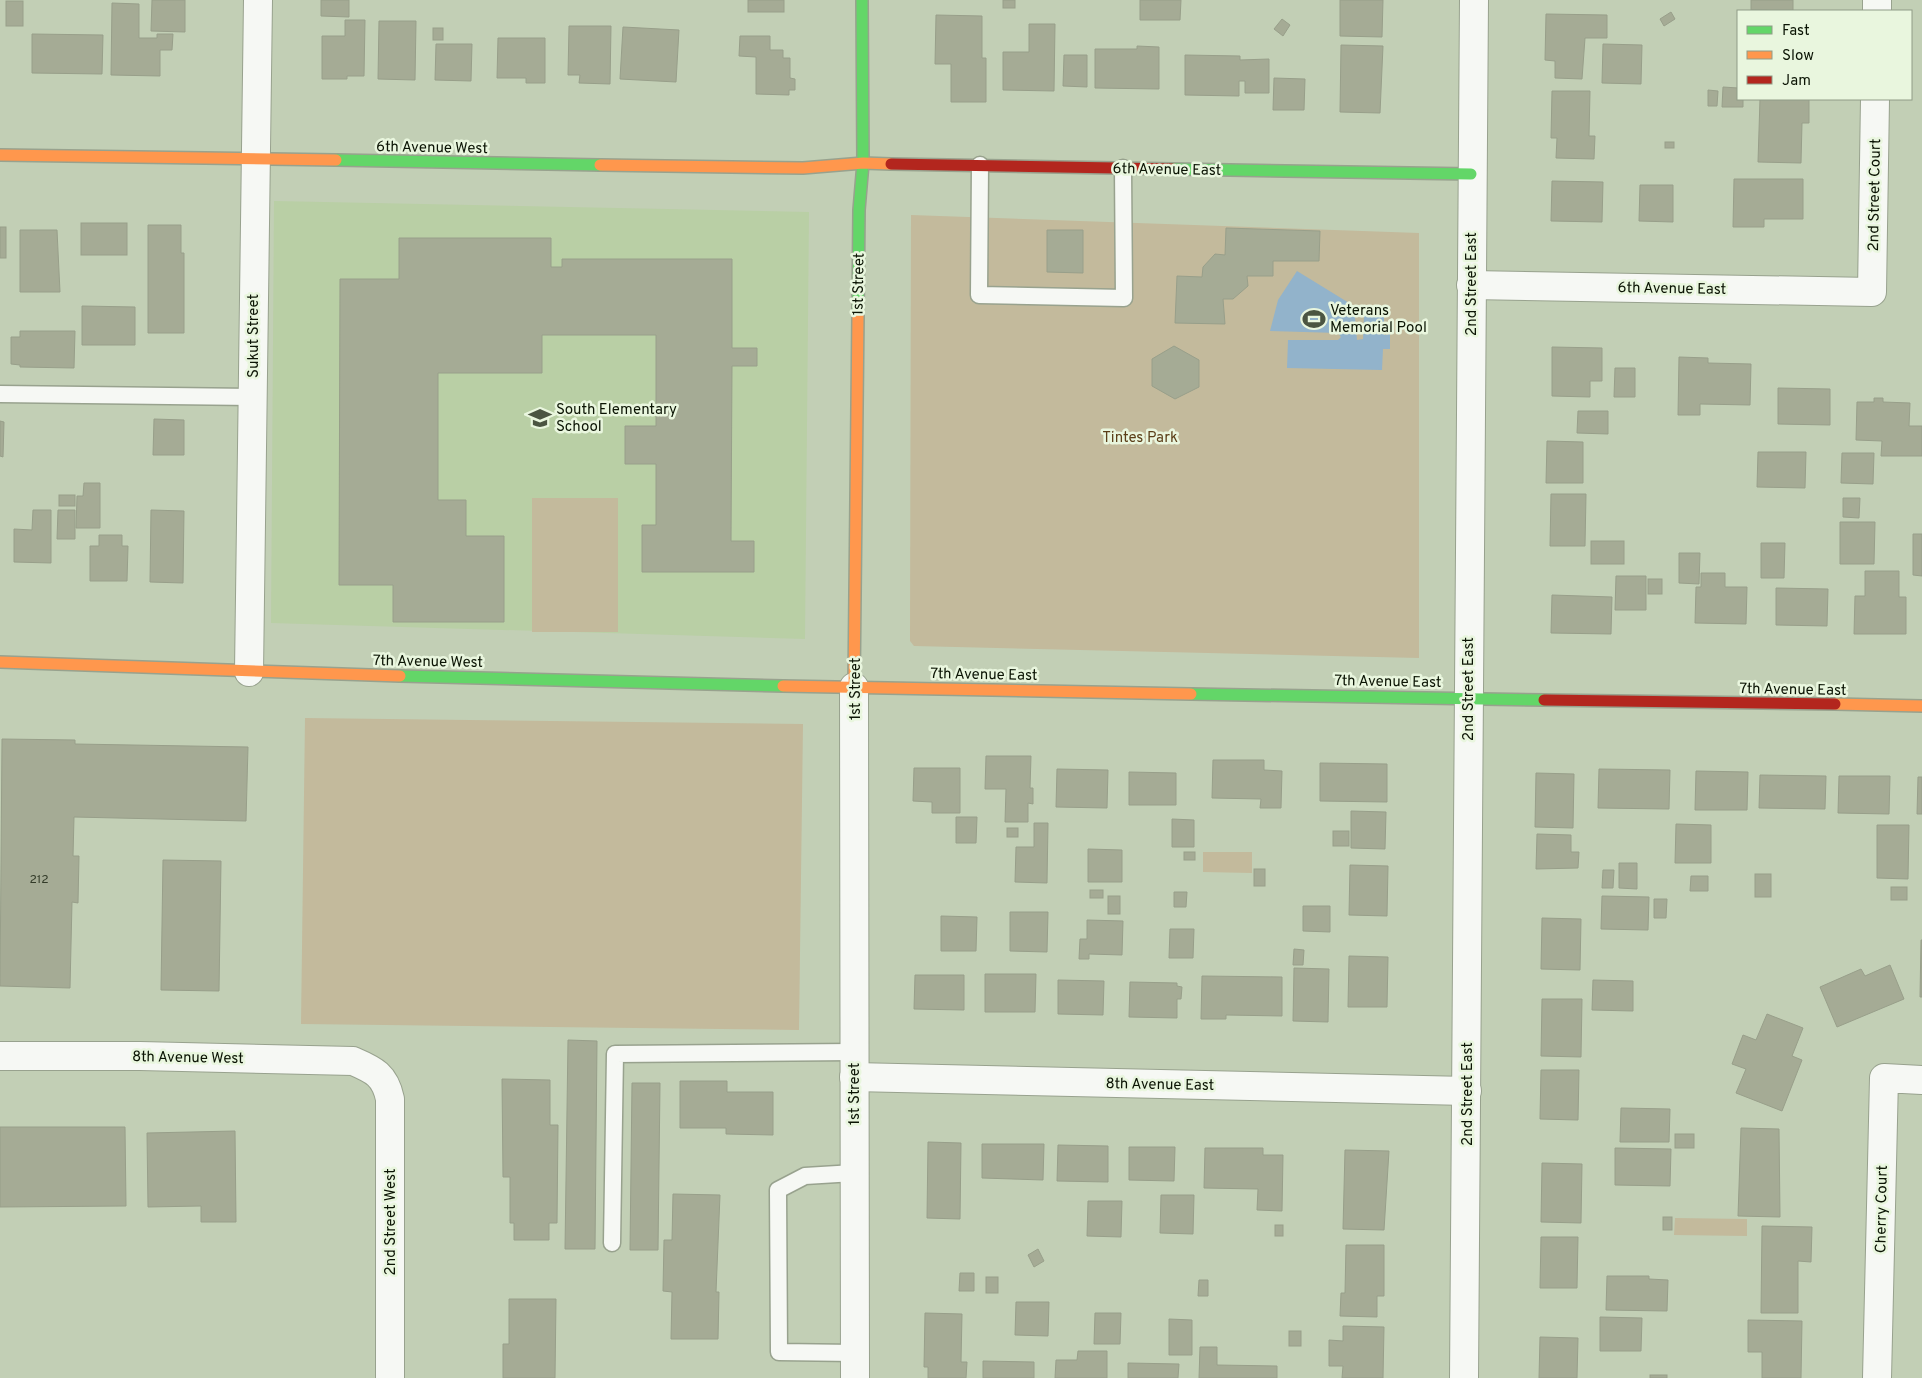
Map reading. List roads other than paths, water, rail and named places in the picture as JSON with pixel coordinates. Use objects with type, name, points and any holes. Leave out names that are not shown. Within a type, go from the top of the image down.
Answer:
[{"type":"street","name":"Sukut Street","points":[[249,672],[258,0]]},
{"type":"street","name":"1st Street","points":[[855,1365],[854,687],[859,210],[863,163],[862,0]]},
{"type":"street","name":"2nd Street East","points":[[1464,1378],[1471,174],[1474,0]]},
{"type":"street","name":"2nd Street Court","points":[[1872,292],[1875,100]]},
{"type":"street","name":"6th Avenue West","points":[[0,156],[803,168],[863,163]]},
{"type":"street","name":"6th Avenue East","points":[[863,163],[1471,174]]},
{"type":"street","name":"6th Avenue East","points":[[1471,285],[1872,292]]},
{"type":"street","name":"7th Avenue West","points":[[0,662],[249,672],[854,687]]},
{"type":"street","name":"7th Avenue East","points":[[854,687],[1922,706]]},
{"type":"street","name":"8th Avenue West","points":[[0,1056],[140,1056],[353,1061],[375,1070]]},
{"type":"street","name":"8th Avenue East","points":[[854,1065],[1467,1091]]},
{"type":"street","name":"2nd Street West","points":[[375,1070],[388,1087],[390,1099],[390,1378]]},
{"type":"street","name":"Cherry Court","points":[[1877,1378],[1884,1078],[1922,1080]]},
{"type":"lane","points":[[980,165],[979,295],[1124,298],[1123,168]]},
{"type":"lane","points":[[0,394],[253,397]]},
{"type":"lane","points":[[612,1243],[614,1054],[854,1065]]},
{"type":"lane","points":[[854,1173],[805,1176],[778,1190],[778,1219],[779,1352],[855,1365]]},
{"type":"water","name":"Veterans Memorial Pool","points":[[1297,271],[1354,306],[1357,340],[1363,339],[1364,314],[1384,315],[1384,335],[1390,334],[1390,349],[1383,349],[1382,370],[1287,368],[1288,340],[1338,340],[1341,337],[1338,333],[1270,331],[1278,300]]},
{"type":"place","name":"Veterans Memorial Pool","points":[[1314,319]]},
{"type":"place","name":"South Elementary School","points":[[540,418]]},
{"type":"park label","name":"Tintes Park","points":[[1140,437]]}]
